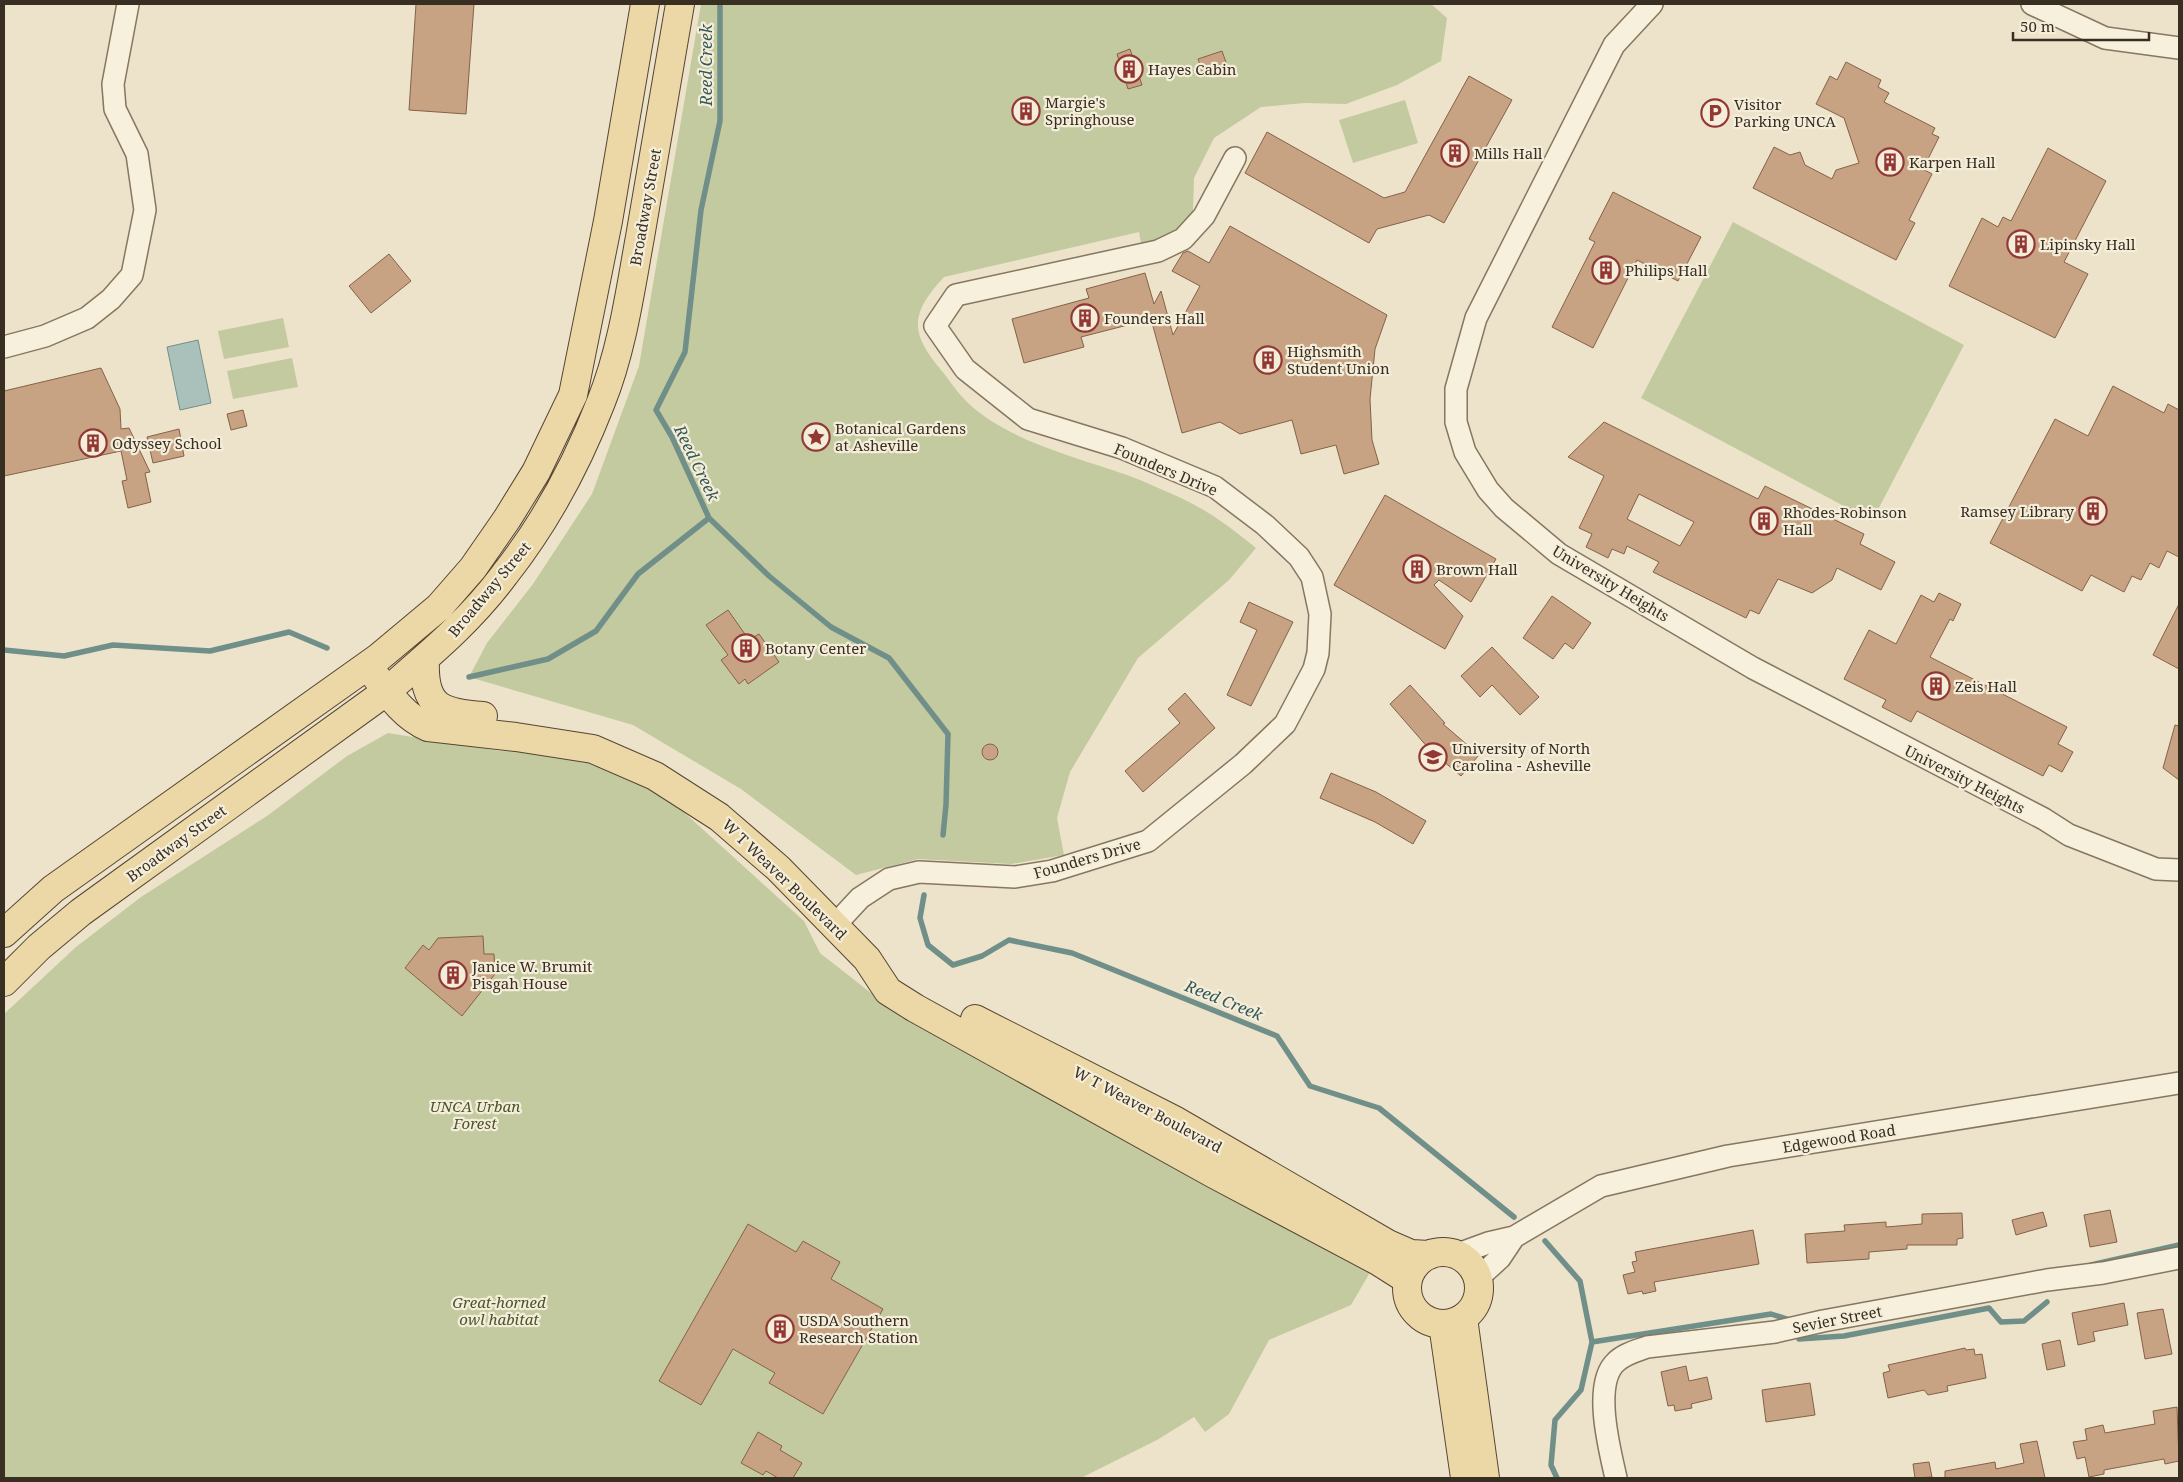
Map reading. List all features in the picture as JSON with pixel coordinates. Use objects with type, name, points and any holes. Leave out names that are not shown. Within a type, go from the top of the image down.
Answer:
[{"type":"main road","name":"Broadway Street","points":[[4,933],[53,889],[368,666],[438,607],[473,568],[507,520],[536,472],[573,395],[608,221],[645,4]]},
{"type":"main road","name":"Broadway Street","points":[[4,982],[39,947],[81,912],[387,691],[425,660],[487,596],[528,543],[576,462],[602,401],[617,353],[630,291],[680,4]]},
{"type":"main road","name":"W T Weaver Boulevard","points":[[425,660],[426,691],[438,704],[449,712],[550,727],[593,749],[655,776],[720,817],[778,868],[835,925],[867,959],[888,991],[915,1008],[1214,1174],[1378,1261],[1408,1280]]},
{"type":"main road","name":"W T Weaver Boulevard","points":[[368,666],[387,691],[416,722],[428,727],[516,737],[593,749]]},
{"type":"main road","name":"W T Weaver Boulevard","points":[[867,959],[895,972],[983,1024],[1176,1122],[1388,1244],[1412,1254],[1429,1255]]},
{"type":"main road","points":[[1446,1252],[1458,1254],[1472,1268],[1477,1279],[1478,1296],[1474,1304],[1453,1321],[1427,1320],[1415,1310],[1408,1296],[1408,1280],[1418,1262],[1429,1255],[1446,1252]]},
{"type":"main road","points":[[1453,1321],[1465,1478]]},
{"type":"main road","points":[[1453,1321],[1484,1478]]},
{"type":"street","points":[[4,347],[45,336],[87,318],[132,275],[145,210],[137,154],[115,110],[113,84],[128,4]]},
{"type":"street","name":"University Heights","points":[[1652,4],[1614,46],[1476,318],[1456,389],[1456,422],[1465,452],[1488,490],[1504,508],[1559,554],[1728,654],[2044,819],[2069,835],[2156,869],[2179,870]]},
{"type":"street","points":[[2032,4],[2105,38],[2179,48]]},
{"type":"street","name":"Founders Drive","points":[[835,925],[860,898],[888,879],[919,872],[1014,877],[1052,870],[1148,840],[1243,764],[1285,724],[1305,686],[1314,668],[1318,653],[1320,614],[1312,577],[1299,557],[1265,525],[1215,487],[1122,448],[1028,419],[965,368],[936,326],[956,295],[1158,252],[1183,239],[1204,216],[1235,158]]},
{"type":"street","name":"Edgewood Road","points":[[1458,1254],[1488,1243],[1514,1237],[1601,1186],[1728,1156],[2179,1083]]},
{"type":"street","name":"Edgewood Road","points":[[1477,1279],[1500,1258],[1514,1237]]},
{"type":"street","name":"Sevier Street","points":[[1616,1478],[1610,1448],[1604,1392],[1608,1373],[1615,1362],[1629,1354],[1647,1347],[1776,1332],[1823,1321],[2047,1280],[2103,1274],[2179,1258]]},
{"type":"green space","name":"Botanical Gardens at Asheville","points":[[701,4],[1431,4],[1447,18],[1441,61],[1397,85],[1346,104],[1304,103],[1261,107],[1214,138],[1194,178],[1193,211],[1183,229],[1166,239],[1141,243],[1139,232],[944,277],[925,302],[918,323],[919,334],[924,345],[960,394],[983,415],[1001,427],[1042,446],[1127,475],[1183,499],[1221,521],[1256,548],[1229,580],[1138,658],[1070,772],[1057,818],[1064,855],[1011,864],[918,859],[856,875],[741,789],[633,725],[469,677],[487,643],[533,584],[592,494],[639,366]]},
{"type":"green space","points":[[1405,100],[1418,143],[1353,163],[1339,120]]},
{"type":"green space","points":[[1733,222],[1964,345],[1872,521],[1641,398]]},
{"type":"green space","points":[[283,318],[289,347],[224,359],[218,331]]},
{"type":"green space","points":[[292,358],[298,387],[233,399],[227,371]]},
{"type":"green space","name":"UNCA Urban Forest","points":[[388,733],[500,751],[557,753],[616,772],[666,796],[804,921],[820,953],[894,1011],[1372,1269],[1351,1305],[1269,1340],[1229,1414],[1205,1432],[1194,1417],[1157,1440],[1081,1478],[4,1478],[4,1014],[76,947],[141,897],[267,816],[347,756]]},
{"type":"water","points":[[198,340],[211,403],[180,410],[167,347]]},
{"type":"building","points":[[416,4],[474,4],[466,114],[409,110]]},
{"type":"building","name":"Hayes Cabin","points":[[1130,49],[1142,85],[1128,89],[1117,54]]},
{"type":"building","points":[[1222,51],[1228,68],[1204,76],[1198,59]]},
{"type":"building","name":"Karpen Hall","points":[[1846,62],[1881,80],[1878,87],[1889,93],[1884,102],[1935,128],[1932,134],[1939,137],[1923,169],[1932,174],[1909,220],[1915,223],[1896,260],[1753,188],[1774,147],[1790,155],[1800,152],[1805,165],[1832,179],[1836,170],[1859,163],[1844,118],[1816,104],[1830,76],[1837,80]]},
{"type":"building","name":"Mills Hall","points":[[1469,76],[1512,100],[1444,223],[1429,215],[1377,229],[1369,243],[1245,173],[1267,132],[1384,198],[1405,192]]},
{"type":"building","name":"Lipinsky Hall","points":[[2048,148],[2106,181],[2064,262],[2088,274],[2055,338],[1949,286],[1982,218],[1998,227],[2003,217],[2011,221]]},
{"type":"building","name":"Philips Hall","points":[[1613,192],[1701,237],[1678,281],[1637,260],[1593,348],[1552,327],[1595,242],[1589,239]]},
{"type":"building","name":"Highsmith Student Union","points":[[1230,226],[1387,315],[1375,349],[1370,399],[1372,440],[1379,464],[1344,474],[1336,445],[1301,454],[1292,420],[1240,434],[1220,422],[1182,433],[1151,319],[1081,337],[1084,347],[1024,363],[1012,319],[1089,298],[1086,289],[1145,273],[1154,304],[1161,291],[1173,335],[1200,286],[1172,271],[1183,253],[1188,251],[1209,263]]},
{"type":"building","points":[[389,254],[411,281],[371,313],[349,286]]},
{"type":"building","name":"Odyssey School","points":[[101,368],[120,409],[121,429],[129,428],[150,472],[145,473],[151,502],[128,508],[122,481],[127,480],[121,451],[4,476],[4,391]]},
{"type":"building","name":"Ramsey Library","points":[[2113,386],[2164,413],[2168,404],[2179,410],[2179,557],[2167,551],[2159,568],[2150,563],[2141,580],[2132,576],[2124,592],[2091,575],[2082,591],[1990,543],[2055,419],[2088,436]]},
{"type":"building","points":[[243,410],[247,426],[231,430],[227,414]]},
{"type":"building","name":"Rhodes-Robinson Hall","points":[[1604,422],[1758,499],[1765,486],[1864,534],[1860,544],[1895,562],[1881,590],[1837,568],[1832,580],[1812,593],[1778,579],[1759,614],[1750,610],[1746,618],[1653,572],[1659,562],[1627,546],[1624,554],[1612,549],[1608,558],[1586,547],[1592,534],[1579,528],[1604,476],[1568,457]],"holes":[[[1639,494],[1694,522],[1680,546],[1627,519]]]},
{"type":"building","points":[[179,429],[184,456],[153,463],[147,437]]},
{"type":"building","name":"Brown Hall","points":[[1385,495],[1496,559],[1471,602],[1439,580],[1434,585],[1463,616],[1445,649],[1334,585]]},
{"type":"building","name":"Zeis Hall","points":[[1939,593],[1961,604],[1953,621],[1950,619],[1930,657],[2067,727],[2058,744],[2073,752],[2062,772],[2049,765],[2043,776],[1917,711],[1911,722],[1882,707],[1886,700],[1844,679],[1869,630],[1896,644],[1921,595],[1934,602]]},
{"type":"building","points":[[1552,596],[1591,623],[1573,649],[1565,643],[1553,659],[1523,638]]},
{"type":"building","points":[[1249,602],[1293,622],[1251,706],[1227,695],[1257,630],[1240,622]]},
{"type":"building","points":[[2179,604],[2179,669],[2153,655]]},
{"type":"building","name":"Botany Center","points":[[728,610],[749,640],[759,634],[779,662],[748,684],[745,679],[739,684],[721,660],[728,655],[706,625]]},
{"type":"building","points":[[1492,647],[1539,697],[1520,715],[1492,685],[1480,697],[1461,676]]},
{"type":"building","points":[[1410,685],[1445,723],[1443,724],[1479,755],[1461,776],[1430,750],[1390,704]]},
{"type":"building","points":[[1185,693],[1215,728],[1143,792],[1125,771],[1180,723],[1168,709]]},
{"type":"building","points":[[2175,725],[2179,726],[2179,780],[2163,768]]},
{"type":"building","points":[[990,744],[998,752],[990,760],[982,752]]},
{"type":"building","points":[[1331,773],[1376,792],[1426,821],[1413,844],[1375,822],[1320,798]]},
{"type":"building","name":"Janice W. Brumit Pisgah House","points":[[483,936],[484,954],[494,954],[495,974],[462,1016],[405,968],[423,945],[429,950],[438,938]]},
{"type":"building","points":[[2110,1210],[2117,1242],[2090,1247],[2084,1215]]},
{"type":"building","points":[[2043,1212],[2047,1226],[2016,1235],[2012,1220]]},
{"type":"building","points":[[1962,1213],[1963,1238],[1957,1239],[1957,1245],[1907,1245],[1907,1249],[1869,1252],[1869,1259],[1807,1263],[1805,1234],[1845,1231],[1844,1225],[1886,1222],[1886,1227],[1922,1224],[1922,1214]]},
{"type":"building","name":"USDA Southern Research Station","points":[[748,1224],[796,1252],[803,1241],[840,1262],[831,1279],[883,1309],[823,1414],[769,1383],[775,1373],[733,1349],[701,1405],[659,1381]]},
{"type":"building","points":[[1753,1230],[1759,1264],[1654,1282],[1656,1291],[1643,1294],[1642,1291],[1628,1294],[1623,1275],[1635,1272],[1632,1262],[1637,1261],[1635,1252]]},
{"type":"building","points":[[2124,1303],[2128,1325],[2093,1332],[2095,1341],[2078,1345],[2072,1313]]},
{"type":"building","points":[[2163,1309],[2172,1354],[2145,1359],[2137,1313]]},
{"type":"building","points":[[2060,1340],[2065,1366],[2047,1370],[2042,1344]]},
{"type":"building","points":[[1965,1348],[1966,1350],[1974,1349],[1975,1355],[1982,1354],[1986,1378],[1947,1386],[1948,1391],[1928,1395],[1924,1390],[1888,1398],[1883,1373],[1890,1371],[1888,1365]]},
{"type":"building","points":[[1686,1366],[1689,1381],[1707,1377],[1712,1399],[1691,1404],[1692,1408],[1675,1411],[1674,1405],[1668,1406],[1661,1372]]},
{"type":"building","points":[[1810,1383],[1815,1415],[1766,1422],[1762,1390]]},
{"type":"building","points":[[2177,1407],[2179,1461],[2165,1464],[2164,1459],[2104,1470],[2104,1474],[2089,1477],[2085,1457],[2077,1459],[2073,1442],[2087,1440],[2085,1429],[2103,1425],[2105,1433],[2155,1424],[2153,1411]]},
{"type":"building","points":[[758,1432],[782,1446],[780,1450],[802,1463],[793,1478],[778,1478],[766,1471],[763,1475],[741,1463]]},
{"type":"building","points":[[2037,1441],[2045,1478],[1945,1478],[1945,1471],[1995,1462],[1996,1469],[2024,1463],[2020,1444]]},
{"type":"building","points":[[1929,1462],[1932,1477],[1915,1478],[1913,1464]]},
{"type":"waterway","name":"Reed Creek","points":[[720,4],[720,121],[701,210],[685,352],[656,410],[672,437],[709,518],[769,576],[831,627],[889,658],[948,734],[946,805],[943,835]]},
{"type":"waterway","points":[[469,677],[548,659],[596,631],[638,574],[709,518]]},
{"type":"waterway","points":[[4,650],[64,656],[113,645],[210,651],[289,632],[327,648]]},
{"type":"waterway","name":"Reed Creek","points":[[924,895],[920,918],[928,945],[953,965],[982,956],[1009,940],[1072,953],[1277,1036],[1310,1086],[1379,1108],[1514,1217]]},
{"type":"waterway","name":"Reed Creek","points":[[1545,1241],[1580,1281],[1592,1342],[1581,1390],[1555,1420],[1551,1465],[1557,1478]]},
{"type":"waterway","points":[[2091,1265],[2179,1245]]},
{"type":"waterway","points":[[1799,1339],[1844,1336],[1989,1308],[2001,1322],[2024,1321],[2047,1302]]},
{"type":"waterway","points":[[1592,1342],[1771,1314],[1790,1320]]},
{"type":"place","name":"Hayes Cabin","points":[[1129,69]]},
{"type":"place","name":"Margie's Springhouse","points":[[1026,111]]},
{"type":"place","name":"Visitor Parking UNCA","points":[[1715,113]]},
{"type":"place","name":"Mills Hall","points":[[1455,153]]},
{"type":"place","name":"Karpen Hall","points":[[1890,162]]},
{"type":"place","name":"Lipinsky Hall","points":[[2021,244]]},
{"type":"place","name":"Philips Hall","points":[[1606,270]]},
{"type":"place","name":"Founders Hall","points":[[1085,318]]},
{"type":"place","name":"Highsmith Student Union","points":[[1268,360]]},
{"type":"place","name":"Botanical Gardens at Asheville","points":[[816,437]]},
{"type":"place","name":"Odyssey School","points":[[93,443]]},
{"type":"place","name":"Ramsey Library","points":[[2093,511]]},
{"type":"place","name":"Rhodes-Robinson Hall","points":[[1764,521]]},
{"type":"place","name":"Brown Hall","points":[[1417,569]]},
{"type":"place","name":"Botany Center","points":[[746,648]]},
{"type":"place","name":"Zeis Hall","points":[[1936,686]]},
{"type":"place","name":"University of North Carolina - Asheville","points":[[1433,757]]},
{"type":"place","name":"Janice W. Brumit Pisgah House","points":[[453,975]]},
{"type":"place","name":"USDA Southern Research Station","points":[[780,1329]]},
{"type":"park label","name":"Great-horned owl habitat","points":[[499,1310]]}]
